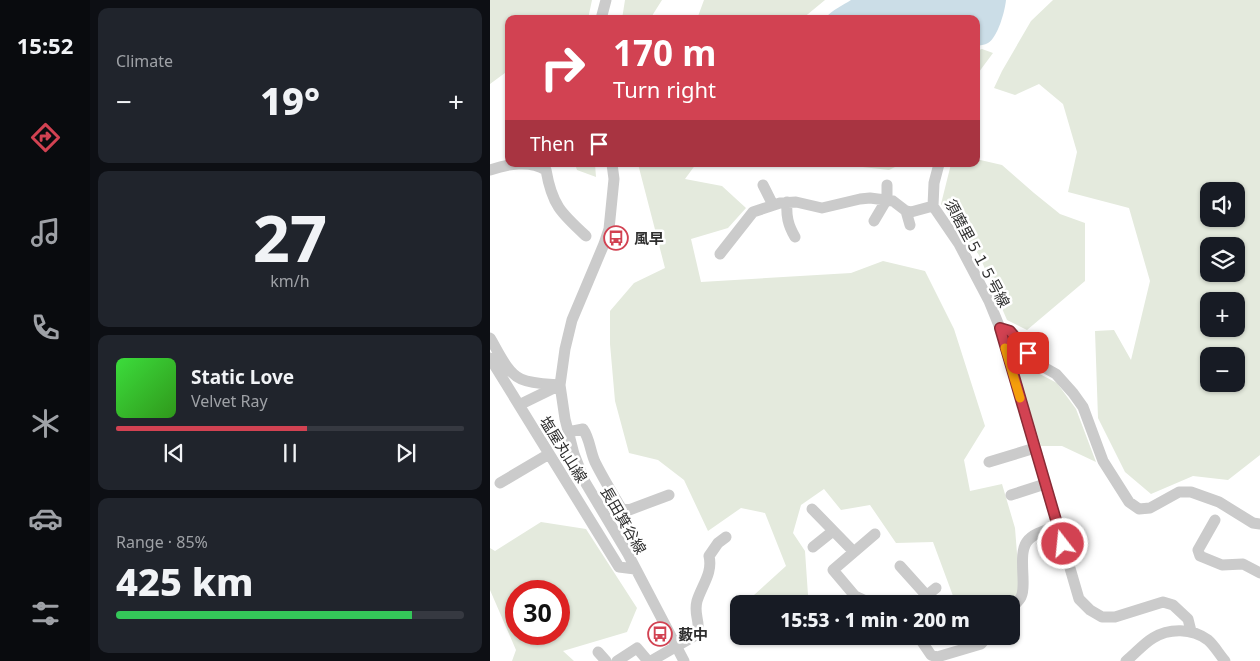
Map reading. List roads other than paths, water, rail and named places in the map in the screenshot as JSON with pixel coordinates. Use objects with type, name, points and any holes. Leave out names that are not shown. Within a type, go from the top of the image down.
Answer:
[{"type":"street","points":[[602,15],[606,0]]},
{"type":"street","points":[[490,170],[505,165]]},
{"type":"street","points":[[541,167],[546,170],[555,202],[570,221],[586,236]]},
{"type":"street","name":"長田箕谷線","points":[[612,167],[614,179],[609,230],[572,320],[564,355],[560,385],[568,432],[574,454],[586,482],[684,661]]},
{"type":"street","name":"須磨里５１５号線","points":[[938,167],[934,183],[933,206],[959,244],[989,302],[1000,328],[1079,599],[1090,610],[1102,617],[1115,617],[1163,602],[1173,605],[1188,619],[1191,631]]},
{"type":"street","points":[[763,185],[773,205]]},
{"type":"street","points":[[874,221],[887,199],[887,185]]},
{"type":"street","points":[[720,254],[744,226],[752,208],[796,202],[822,208],[860,199],[887,199],[906,211],[911,212],[933,206]]},
{"type":"street","points":[[786,202],[786,214],[790,229],[796,237]]},
{"type":"street","points":[[906,211],[910,225]]},
{"type":"street","points":[[1000,328],[1010,331],[1038,364],[1056,374],[1083,407],[1103,461],[1129,502],[1139,509],[1150,508],[1179,492],[1190,492],[1219,502],[1253,523],[1260,524]]},
{"type":"street","points":[[490,338],[510,370],[520,379],[560,385]]},
{"type":"street","name":"塩屋丸山線","points":[[490,358],[619,567],[635,569]]},
{"type":"street","points":[[519,405],[560,385]]},
{"type":"street","points":[[568,432],[583,429],[588,436],[588,445],[595,462],[621,508],[629,510],[669,495]]},
{"type":"street","points":[[989,462],[1035,448]]},
{"type":"street","points":[[500,482],[549,454]]},
{"type":"street","points":[[1011,495],[1045,484]]},
{"type":"street","points":[[812,509],[854,552]]},
{"type":"street","points":[[1215,520],[1198,550],[1200,556],[1222,565],[1243,564],[1260,573]]},
{"type":"street","points":[[1020,599],[1023,590],[1023,550],[1027,540],[1036,533],[1058,526]]},
{"type":"street","points":[[813,547],[833,531]]},
{"type":"street","points":[[854,595],[833,570],[875,534]]},
{"type":"street","points":[[617,661],[637,648],[650,661],[696,635],[699,628],[695,612],[697,602],[712,566],[709,556],[718,543],[726,537]]},
{"type":"street","points":[[900,566],[932,592],[928,595]]},
{"type":"street","points":[[1126,661],[1152,638],[1165,632],[1179,630],[1191,631],[1208,640],[1225,661]]},
{"type":"street","points":[[924,645],[931,655],[937,657],[978,645]]},
{"type":"water","points":[[851,0],[1006,0],[998,30],[992,40],[980,46],[980,15],[828,15]]},
{"type":"place","name":"風早","points":[[616,238]]},
{"type":"place","name":"藪中","points":[[660,634]]}]
